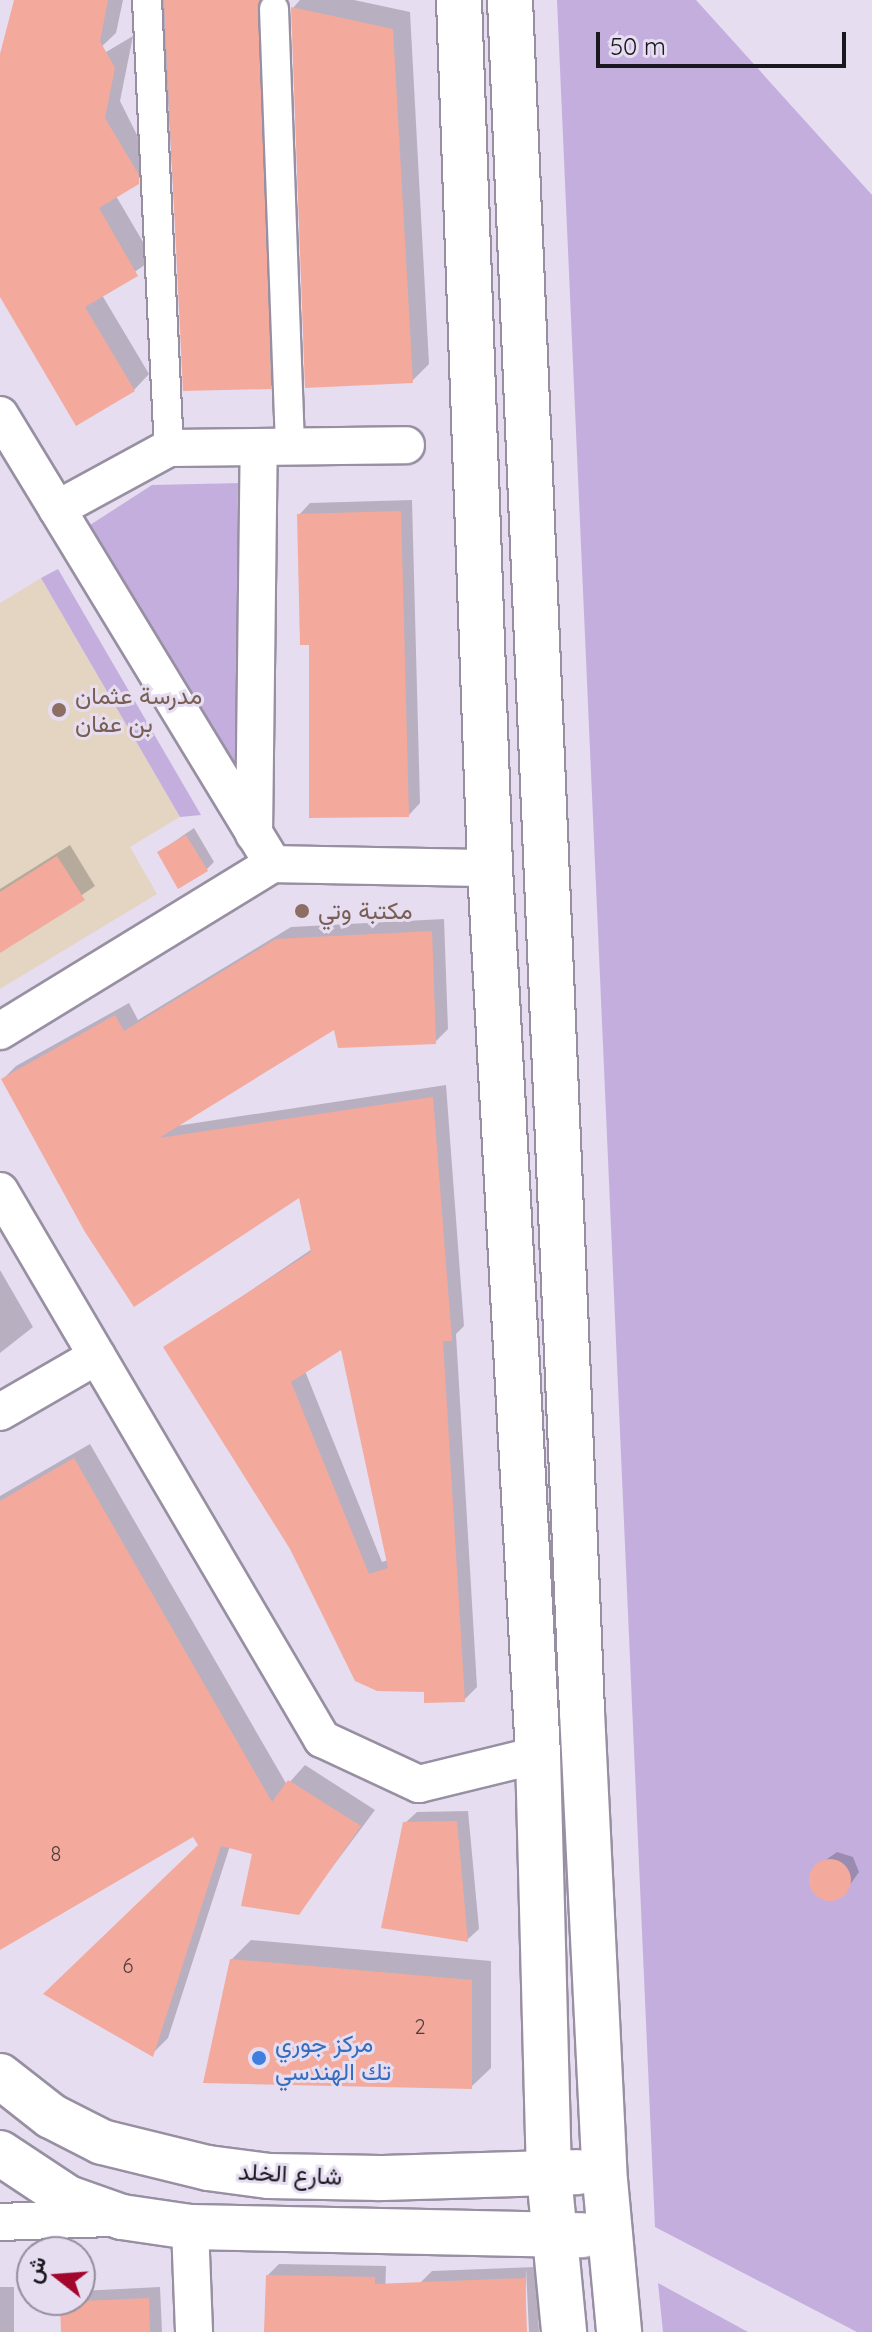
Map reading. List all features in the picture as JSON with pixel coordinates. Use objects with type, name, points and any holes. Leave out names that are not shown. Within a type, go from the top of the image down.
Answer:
[{"type":"street","points":[[147,0],[169,448]]},
{"type":"street","points":[[459,0],[490,868],[538,1755],[549,2175],[564,2332]]},
{"type":"street","points":[[510,0],[604,2169],[619,2332]]},
{"type":"street","points":[[254,834],[274,447],[274,9]]},
{"type":"street","points":[[0,415],[273,864]]},
{"type":"street","points":[[57,509],[169,448],[406,445]]},
{"type":"street","points":[[0,1031],[273,864],[490,868]]},
{"type":"street","points":[[0,1191],[322,1739],[419,1784],[538,1755]]},
{"type":"street","points":[[0,1412],[97,1356]]},
{"type":"street","name":"شارع الخلد","points":[[0,2076],[51,2116],[102,2142],[208,2168],[269,2176],[549,2175],[604,2169]]},
{"type":"street","points":[[0,2153],[68,2198],[122,2217]]},
{"type":"street","points":[[0,2222],[122,2217],[190,2227],[554,2236],[609,2234]]},
{"type":"street","points":[[190,2227],[194,2332]]},
{"type":"shaded area","points":[[557,0],[696,0],[872,195],[872,2332],[857,2332],[655,2227]]},
{"type":"shaded area","points":[[242,483],[249,790],[90,525],[152,485]]},
{"type":"shaded area","points":[[58,569],[201,815],[180,817],[41,578]]},
{"type":"shaded area","name":"مدرسة عثمان بن عفان","points":[[41,578],[180,817],[130,847],[157,894],[0,989],[0,603]]},
{"type":"shaded area","points":[[658,2283],[748,2332],[663,2332]]},
{"type":"building","points":[[14,0],[108,0],[100,41],[115,68],[105,118],[139,175],[139,184],[99,208],[138,276],[85,307],[135,391],[76,426],[0,297],[0,54]]},
{"type":"building","points":[[164,0],[260,0],[271,389],[183,391]]},
{"type":"building","points":[[291,7],[393,29],[413,383],[305,388]]},
{"type":"building","points":[[401,511],[409,817],[309,818],[309,645],[300,645],[297,514]]},
{"type":"building","points":[[186,835],[208,871],[178,889],[157,852]]},
{"type":"building","points":[[57,856],[85,900],[0,953],[0,892]]},
{"type":"building","points":[[432,931],[436,1044],[338,1048],[334,1030],[159,1138],[433,1097],[452,1341],[443,1341],[465,1702],[424,1703],[424,1692],[377,1691],[355,1681],[290,1549],[163,1347],[311,1252],[299,1198],[134,1307],[85,1232],[1,1079],[115,1015],[124,1031],[276,939]],"holes":[[[341,1350],[388,1568],[369,1574],[291,1382]]]},
{"type":"building","points":[[74,1458],[272,1802],[288,1780],[361,1826],[299,1915],[241,1906],[252,1854],[221,1846],[153,2057],[43,1994],[198,1845],[193,1837],[0,1950],[0,1501]]},
{"type":"building","points":[[457,1821],[468,1942],[381,1928],[403,1822]]},
{"type":"building","points":[[830,1859],[845,1865],[851,1880],[845,1895],[830,1901],[815,1895],[809,1880],[815,1865]]},
{"type":"building","points":[[230,1959],[472,1980],[472,2089],[203,2083]]},
{"type":"building","points":[[266,2275],[375,2277],[375,2284],[525,2278],[527,2332],[264,2332]]},
{"type":"building","points":[[149,2298],[150,2332],[61,2332],[60,2316],[96,2316],[96,2300]]},
{"type":"place","name":"مدرسة عثمان بن عفان","points":[[59,710]]},
{"type":"place","name":"مكتبة وتي","points":[[302,911]]},
{"type":"place","name":"مركز جوري تك الهندسي","points":[[259,2058]]}]
